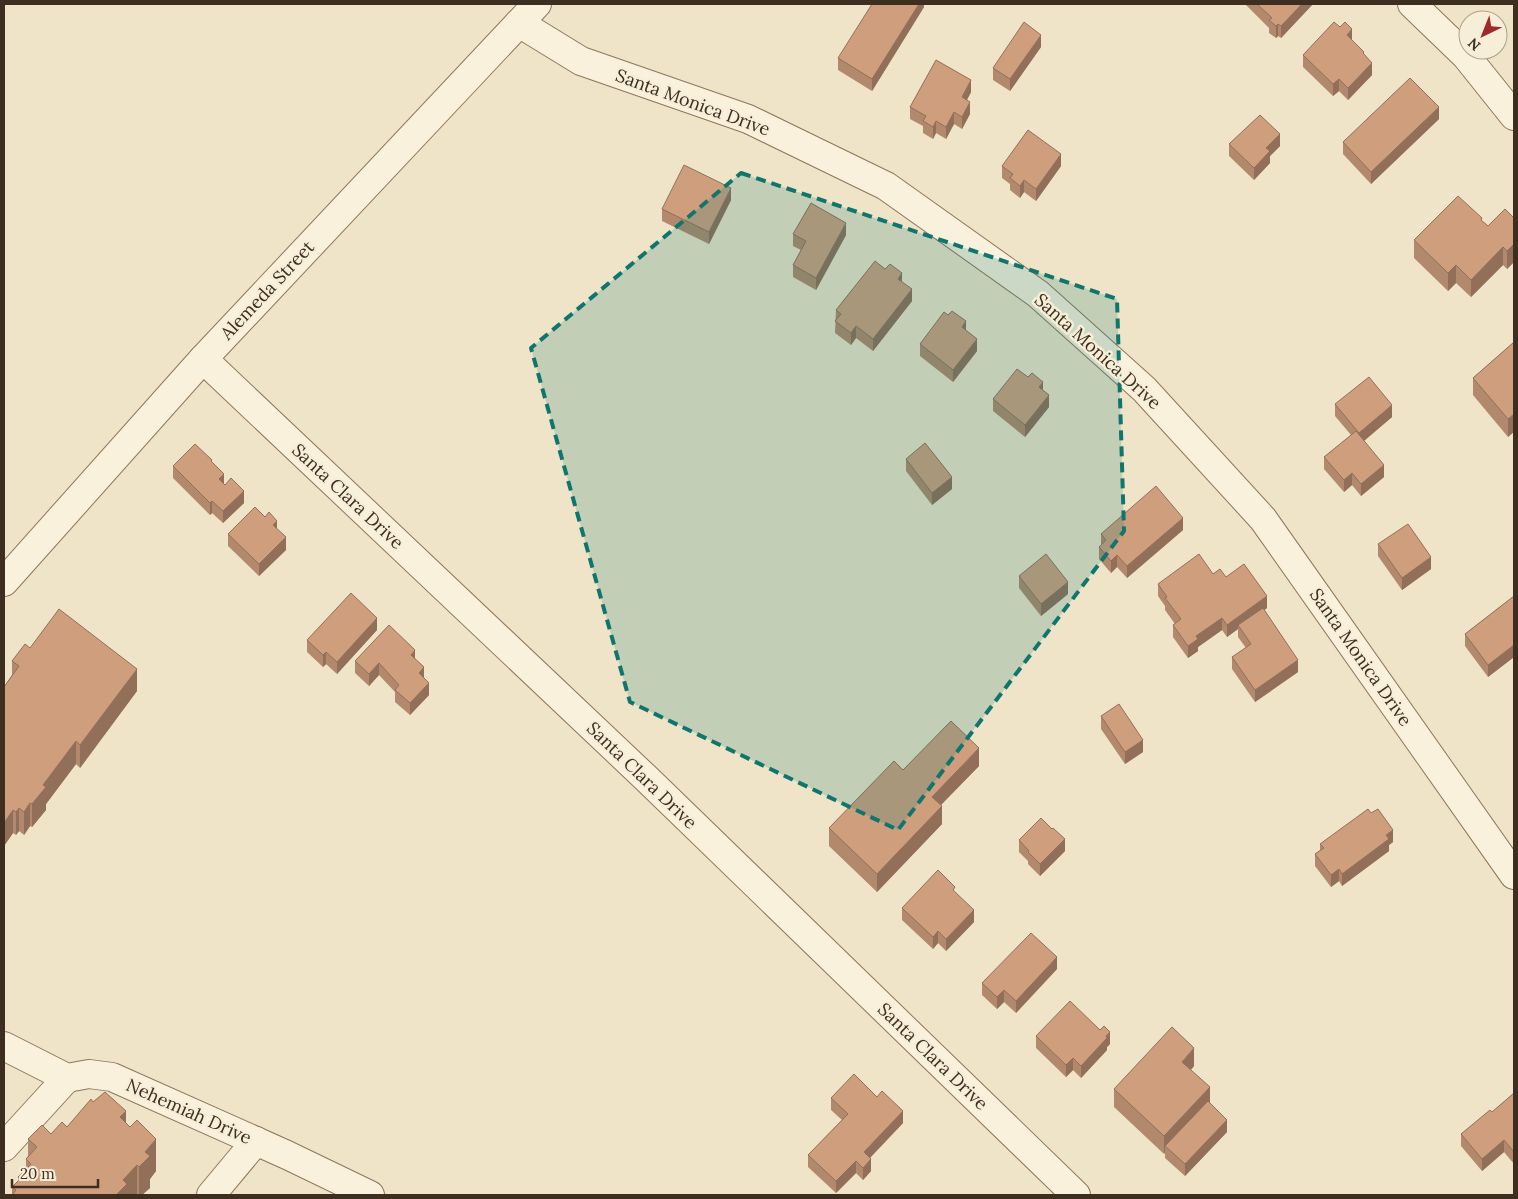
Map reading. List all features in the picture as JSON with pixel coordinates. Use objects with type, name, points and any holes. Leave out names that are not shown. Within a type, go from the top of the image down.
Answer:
[{"type":"street","points":[[1412,4],[1466,56],[1514,116]]},
{"type":"street","name":"Alemeda Street","points":[[4,582],[203,359],[528,13]]},
{"type":"street","name":"Santa Monica Drive","points":[[528,13],[582,61],[748,119],[886,186],[1038,294],[1144,389],[1263,519],[1514,875]]},
{"type":"street","name":"Santa Clara Drive","points":[[203,359],[655,786],[1076,1195]]},
{"type":"street","points":[[4,1046],[67,1078],[4,1147]]},
{"type":"street","name":"Nehemiah Drive","points":[[67,1078],[90,1074],[112,1077],[256,1141],[370,1195]]},
{"type":"street","points":[[211,1195],[256,1141]]},
{"type":"highlighted area","points":[[741,173],[1117,299],[1124,531],[898,830],[630,702],[531,348]]},
{"type":"building","points":[[872,4],[919,4],[872,79],[838,58]]},
{"type":"building","points":[[1257,4],[1302,4],[1281,26],[1278,24],[1276,26],[1269,20],[1272,18]]},
{"type":"building","points":[[1024,22],[1041,35],[1010,79],[993,68]]},
{"type":"building","points":[[1334,22],[1340,27],[1345,22],[1352,29],[1347,35],[1372,63],[1348,88],[1339,79],[1333,84],[1303,55]]},
{"type":"building","points":[[936,60],[971,80],[962,97],[970,102],[962,117],[954,112],[946,127],[936,121],[933,127],[923,121],[926,116],[910,107]]},
{"type":"building","points":[[1410,78],[1439,107],[1371,172],[1343,142]]},
{"type":"building","points":[[1260,115],[1280,134],[1266,148],[1270,151],[1254,168],[1229,144]]},
{"type":"building","points":[[1028,130],[1061,154],[1036,189],[1024,180],[1020,186],[1010,178],[1013,174],[1002,166]]},
{"type":"building","points":[[684,165],[731,188],[709,232],[662,209]]},
{"type":"building","points":[[1458,196],[1488,226],[1505,209],[1514,218],[1514,244],[1507,251],[1503,247],[1471,280],[1456,265],[1448,273],[1414,240]]},
{"type":"building","points":[[811,203],[846,223],[816,278],[793,265],[806,241],[793,234]]},
{"type":"building","points":[[875,261],[885,269],[890,264],[902,273],[898,279],[912,289],[873,339],[856,326],[851,333],[835,321],[841,314],[836,310]]},
{"type":"building","points":[[952,311],[966,321],[962,327],[977,339],[953,370],[920,344],[944,312],[948,315]]},
{"type":"building","points":[[1514,342],[1514,414],[1508,419],[1473,378]]},
{"type":"building","points":[[1017,369],[1028,377],[1032,373],[1043,382],[1039,387],[1049,395],[1025,425],[993,399]]},
{"type":"building","points":[[1369,377],[1392,405],[1359,433],[1335,404]]},
{"type":"building","points":[[1356,431],[1384,465],[1361,484],[1352,473],[1344,480],[1324,457]]},
{"type":"building","points":[[925,443],[952,477],[932,493],[906,459]]},
{"type":"building","points":[[195,444],[224,474],[219,479],[225,485],[231,478],[244,491],[223,511],[212,501],[210,503],[173,466]]},
{"type":"building","points":[[1156,486],[1183,518],[1127,566],[1117,555],[1111,561],[1099,547],[1106,540],[1101,534]]},
{"type":"building","points":[[255,507],[265,517],[269,512],[277,521],[273,525],[286,537],[259,564],[228,534]]},
{"type":"building","points":[[1408,524],[1431,557],[1402,578],[1378,544]]},
{"type":"building","points":[[1046,554],[1068,582],[1041,604],[1019,576]]},
{"type":"building","points":[[1199,554],[1213,574],[1220,569],[1226,577],[1244,564],[1267,596],[1227,625],[1222,618],[1196,636],[1198,639],[1188,646],[1173,625],[1181,619],[1165,598],[1167,597],[1158,584]]},
{"type":"building","points":[[351,593],[377,618],[337,662],[326,652],[323,655],[307,640]]},
{"type":"building","points":[[1514,596],[1514,645],[1488,665],[1465,634]]},
{"type":"building","points":[[1263,608],[1298,660],[1255,690],[1232,657],[1251,644],[1238,625]]},
{"type":"building","points":[[59,609],[137,669],[80,745],[76,741],[43,785],[46,787],[32,804],[30,803],[24,812],[19,808],[16,812],[13,810],[4,823],[4,687],[19,666],[12,661],[25,644],[30,648]]},
{"type":"building","points":[[389,625],[415,650],[411,655],[424,667],[419,673],[429,683],[410,703],[395,690],[399,685],[379,663],[369,674],[355,661]]},
{"type":"building","points":[[1119,704],[1143,740],[1125,752],[1101,716]]},
{"type":"building","points":[[951,721],[979,748],[932,797],[942,806],[877,874],[829,828],[894,761],[903,770]]},
{"type":"building","points":[[1368,809],[1371,813],[1378,809],[1393,830],[1386,835],[1389,839],[1342,874],[1339,869],[1331,875],[1315,854],[1324,848],[1320,844]]},
{"type":"building","points":[[1041,818],[1065,839],[1040,864],[1019,840]]},
{"type":"building","points":[[938,870],[955,887],[953,890],[974,910],[946,939],[938,931],[933,937],[902,908]]},
{"type":"building","points":[[1031,933],[1057,957],[1016,1001],[1004,990],[997,997],[982,983]]},
{"type":"building","points":[[1070,1001],[1100,1030],[1104,1026],[1110,1032],[1106,1036],[1107,1038],[1081,1066],[1073,1058],[1066,1065],[1036,1036]]},
{"type":"building","points":[[1172,1027],[1194,1048],[1182,1062],[1210,1087],[1164,1136],[1114,1089]]},
{"type":"building","points":[[854,1074],[877,1097],[882,1091],[903,1111],[864,1152],[871,1159],[863,1168],[856,1161],[836,1181],[808,1155],[848,1114],[831,1098]]},
{"type":"building","points":[[105,1092],[126,1111],[120,1117],[130,1127],[137,1120],[156,1139],[145,1152],[150,1156],[139,1167],[137,1165],[123,1180],[127,1184],[118,1195],[12,1195],[16,1190],[12,1187],[20,1179],[18,1177],[31,1164],[26,1159],[37,1147],[28,1139],[42,1125],[51,1134],[62,1122],[67,1127],[91,1099],[93,1102]]},
{"type":"building","points":[[1514,1093],[1514,1152],[1504,1140],[1482,1159],[1461,1134],[1490,1110],[1492,1112]]},
{"type":"building","points":[[1208,1101],[1227,1120],[1185,1164],[1165,1146]]}]
